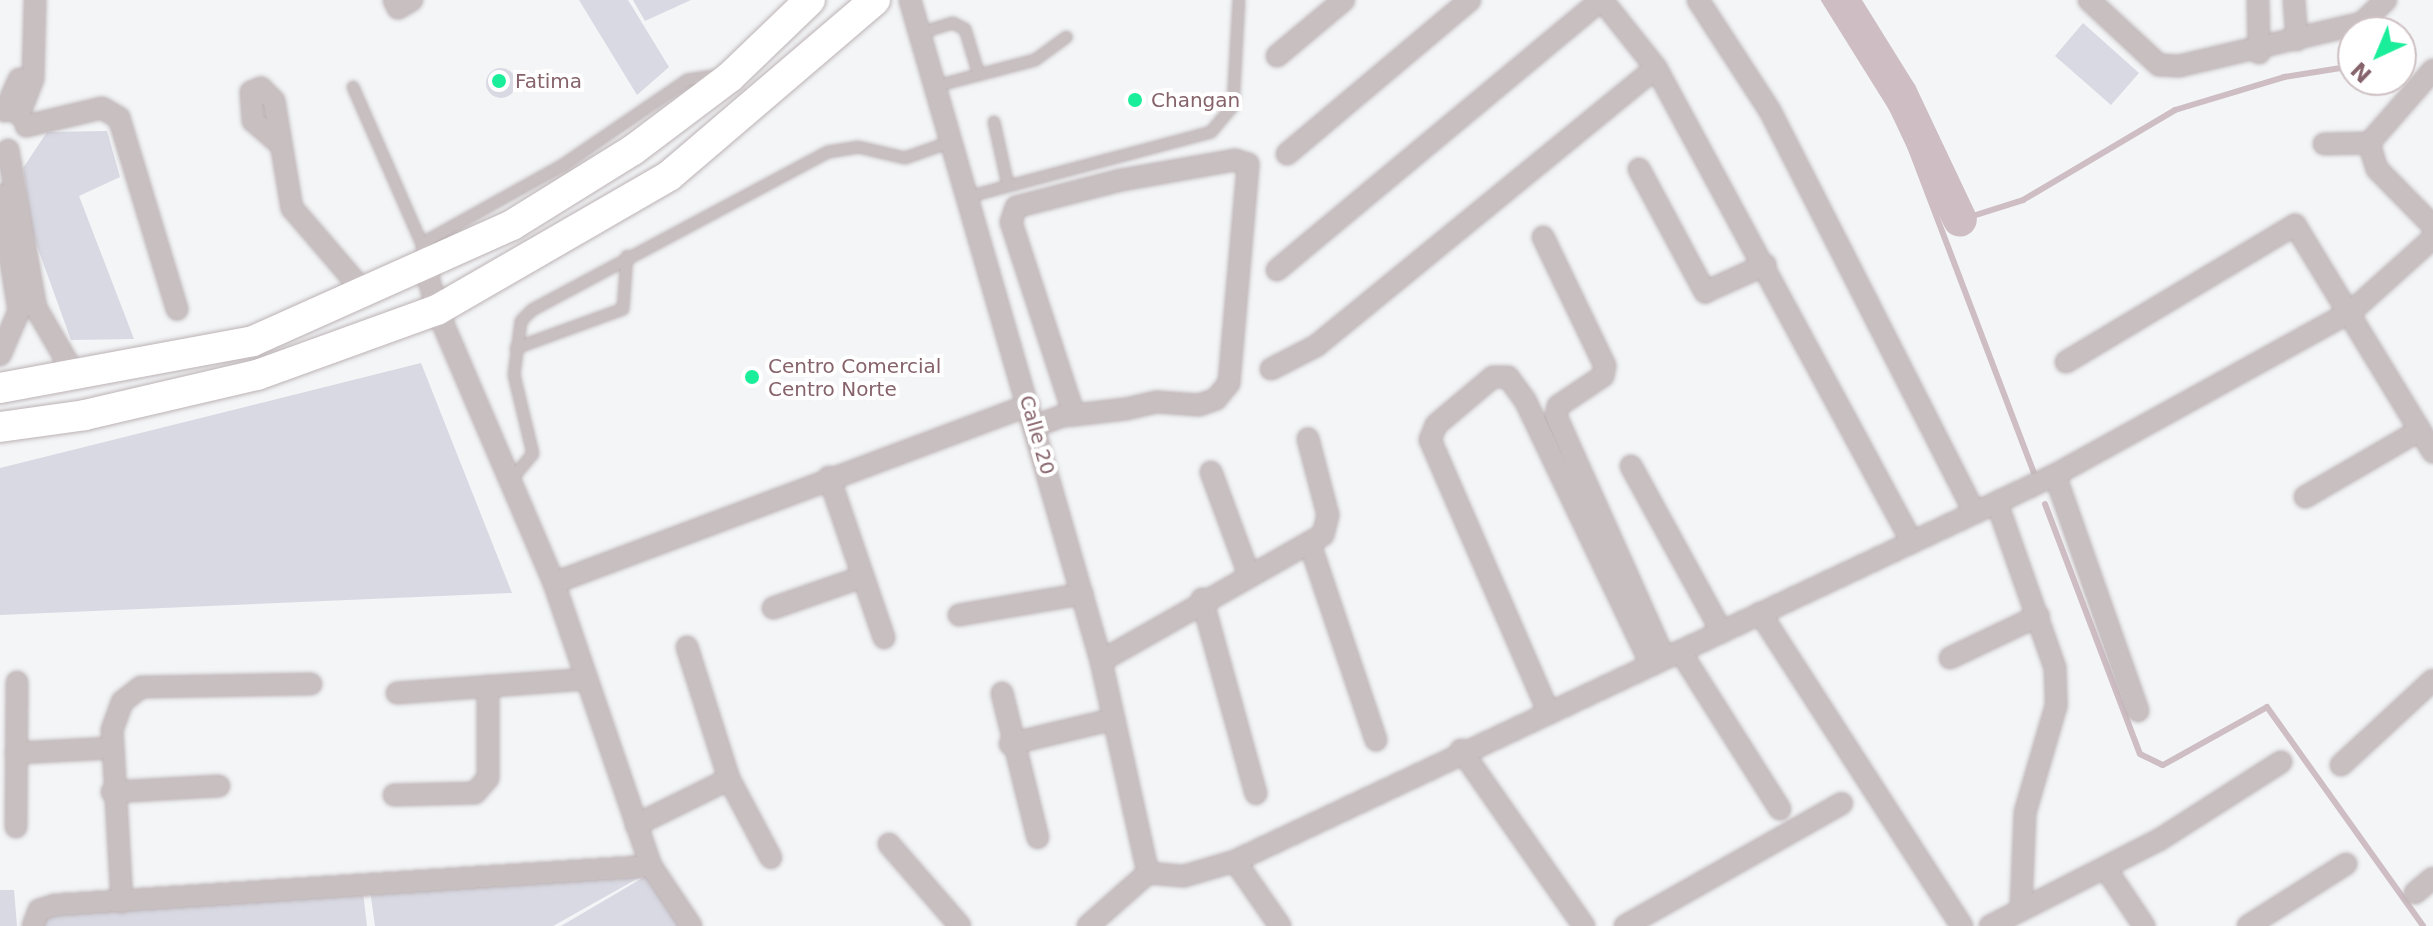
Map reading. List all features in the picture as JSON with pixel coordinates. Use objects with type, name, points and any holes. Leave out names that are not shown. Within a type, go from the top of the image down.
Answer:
[{"type":"main road","points":[[0,388],[76,377],[253,341],[364,292],[423,255],[512,225],[633,150],[730,77],[810,0]]},
{"type":"main road","points":[[0,427],[85,415],[257,375],[437,310],[669,176],[875,0]]},
{"type":"street","points":[[22,0],[21,76],[12,116],[25,139],[4,148],[36,308],[76,377]]},
{"type":"street","points":[[12,116],[33,79],[35,0]]},
{"type":"street","points":[[394,0],[398,8],[412,0]]},
{"type":"street","name":"Calle 20","points":[[910,0],[971,196],[1101,661],[1148,873]]},
{"type":"street","points":[[1277,56],[1344,0]]},
{"type":"street","points":[[1287,154],[1470,0]]},
{"type":"street","points":[[1277,270],[1601,0],[1656,68],[1912,542]]},
{"type":"street","points":[[1698,0],[1770,111],[1975,513]]},
{"type":"street","points":[[2089,0],[2159,65],[2259,53],[2362,23],[2386,0]]},
{"type":"street","points":[[2258,0],[2259,53]]},
{"type":"street","points":[[2294,0],[2297,40]]},
{"type":"street","points":[[1271,369],[1316,346],[1656,68]]},
{"type":"street","points":[[2324,144],[2369,143],[2433,70]]},
{"type":"street","points":[[12,116],[102,108],[119,118],[177,309]]},
{"type":"street","points":[[2369,143],[2377,169],[2433,226]]},
{"type":"street","points":[[281,145],[292,208],[364,292]]},
{"type":"street","points":[[1035,426],[1074,415],[1157,402],[1199,405],[1216,399],[1229,383],[1248,164],[1235,160],[1121,180],[1016,207],[1011,222],[1074,415]]},
{"type":"street","points":[[1639,169],[1705,292],[1765,265]]},
{"type":"street","points":[[0,195],[19,311],[0,355]]},
{"type":"street","points":[[2066,362],[2295,225],[2352,311],[2433,452]]},
{"type":"street","points":[[1543,237],[1605,366],[1603,376],[1558,406],[1556,416],[1665,657]]},
{"type":"street","points":[[1088,926],[1148,873],[1184,876],[1235,861],[1461,750],[1722,632],[2055,475],[2352,311],[2433,238]]},
{"type":"street","points":[[423,255],[437,310],[554,583],[651,866],[691,926]]},
{"type":"street","points":[[1548,711],[1430,440],[1436,425],[1493,377],[1508,377],[1525,400],[1665,657],[1780,809]]},
{"type":"street","points":[[554,583],[829,477],[1029,405]]},
{"type":"street","points":[[2305,497],[2420,430]]},
{"type":"street","points":[[1101,661],[1202,599],[1323,535],[1328,515],[1308,439]]},
{"type":"street","points":[[1631,466],[1722,632]]},
{"type":"street","points":[[1211,472],[1249,575]]},
{"type":"street","points":[[2055,475],[2138,711]]},
{"type":"street","points":[[829,477],[884,638]]},
{"type":"street","points":[[1997,503],[2055,668],[2056,706],[2025,813],[2021,909]]},
{"type":"street","points":[[1310,544],[1376,740]]},
{"type":"street","points":[[773,608],[862,577]]},
{"type":"street","points":[[959,615],[1082,594]]},
{"type":"street","points":[[1202,599],[1256,794]]},
{"type":"street","points":[[1760,613],[1962,926]]},
{"type":"street","points":[[1950,658],[2038,616]]},
{"type":"street","points":[[687,647],[729,779],[771,858]]},
{"type":"street","points":[[397,693],[586,679]]},
{"type":"street","points":[[2341,765],[2433,680]]},
{"type":"street","points":[[16,827],[17,682]]},
{"type":"street","points":[[122,902],[112,792],[112,748],[122,702],[141,687],[311,684]]},
{"type":"street","points":[[394,795],[475,793],[488,778],[488,686]]},
{"type":"street","points":[[1002,693],[1010,744],[1038,838]]},
{"type":"street","points":[[1010,744],[1114,719]]},
{"type":"street","points":[[16,753],[112,748]]},
{"type":"street","points":[[1461,750],[1584,926]]},
{"type":"street","points":[[1990,926],[2106,869],[2281,762]]},
{"type":"street","points":[[636,825],[729,779]]},
{"type":"street","points":[[112,792],[219,786]]},
{"type":"street","points":[[1625,926],[1842,803]]},
{"type":"street","points":[[889,844],[960,926]]},
{"type":"street","points":[[1235,861],[1280,926]]},
{"type":"street","points":[[2248,926],[2346,864]]},
{"type":"street","points":[[33,926],[39,910],[55,905],[651,866]]},
{"type":"street","points":[[2106,869],[2144,926]]},
{"type":"street","points":[[2415,893],[2433,878]]},
{"type":"lane","points":[[971,196],[1211,132],[1233,106],[1239,0]]},
{"type":"lane","points":[[920,33],[953,23],[965,29],[979,75]]},
{"type":"lane","points":[[936,86],[1043,57],[1067,37]]},
{"type":"lane","points":[[353,87],[423,255]]},
{"type":"lane","points":[[994,122],[1008,185]]},
{"type":"lane","points":[[510,481],[533,454],[514,375],[516,348],[532,310],[627,256],[828,152],[858,147],[905,158],[953,141]]},
{"type":"lane","points":[[516,348],[623,309],[627,256]]},
{"type":"shaded area","points":[[579,0],[628,0],[669,67],[637,95]]},
{"type":"shaded area","points":[[633,0],[691,0],[645,21]]},
{"type":"shaded area","points":[[2083,23],[2139,73],[2111,105],[2055,56]]},
{"type":"shaded area","points":[[501,68],[512,72],[516,83],[512,94],[501,98],[490,94],[486,83],[490,72]]},
{"type":"shaded area","points":[[107,131],[120,177],[79,196],[134,339],[71,340],[32,232],[23,168],[47,132]]},
{"type":"shaded area","points":[[421,363],[512,593],[0,615],[0,468]]},
{"type":"shaded area","points":[[651,871],[553,926],[375,926],[370,890]]},
{"type":"shaded area","points":[[651,873],[685,926],[561,926]]},
{"type":"shaded area","points":[[0,890],[14,890],[17,926],[0,926]]},
{"type":"shaded area","points":[[363,892],[367,926],[39,926],[48,912]]},
{"type":"waterway","points":[[1824,0],[1901,123],[2034,474]]},
{"type":"waterway","points":[[1842,0],[1900,93],[1960,220]]},
{"type":"waterway","points":[[1960,220],[2023,200],[2175,110],[2284,77],[2337,69]]},
{"type":"waterway","points":[[2045,504],[2140,754],[2163,765],[2267,707],[2423,926]]},
{"type":"place","name":"Fatima","points":[[499,81]]},
{"type":"place","name":"Changan","points":[[1135,100]]},
{"type":"place","name":"Centro Comercial Centro Norte","points":[[752,377]]}]
